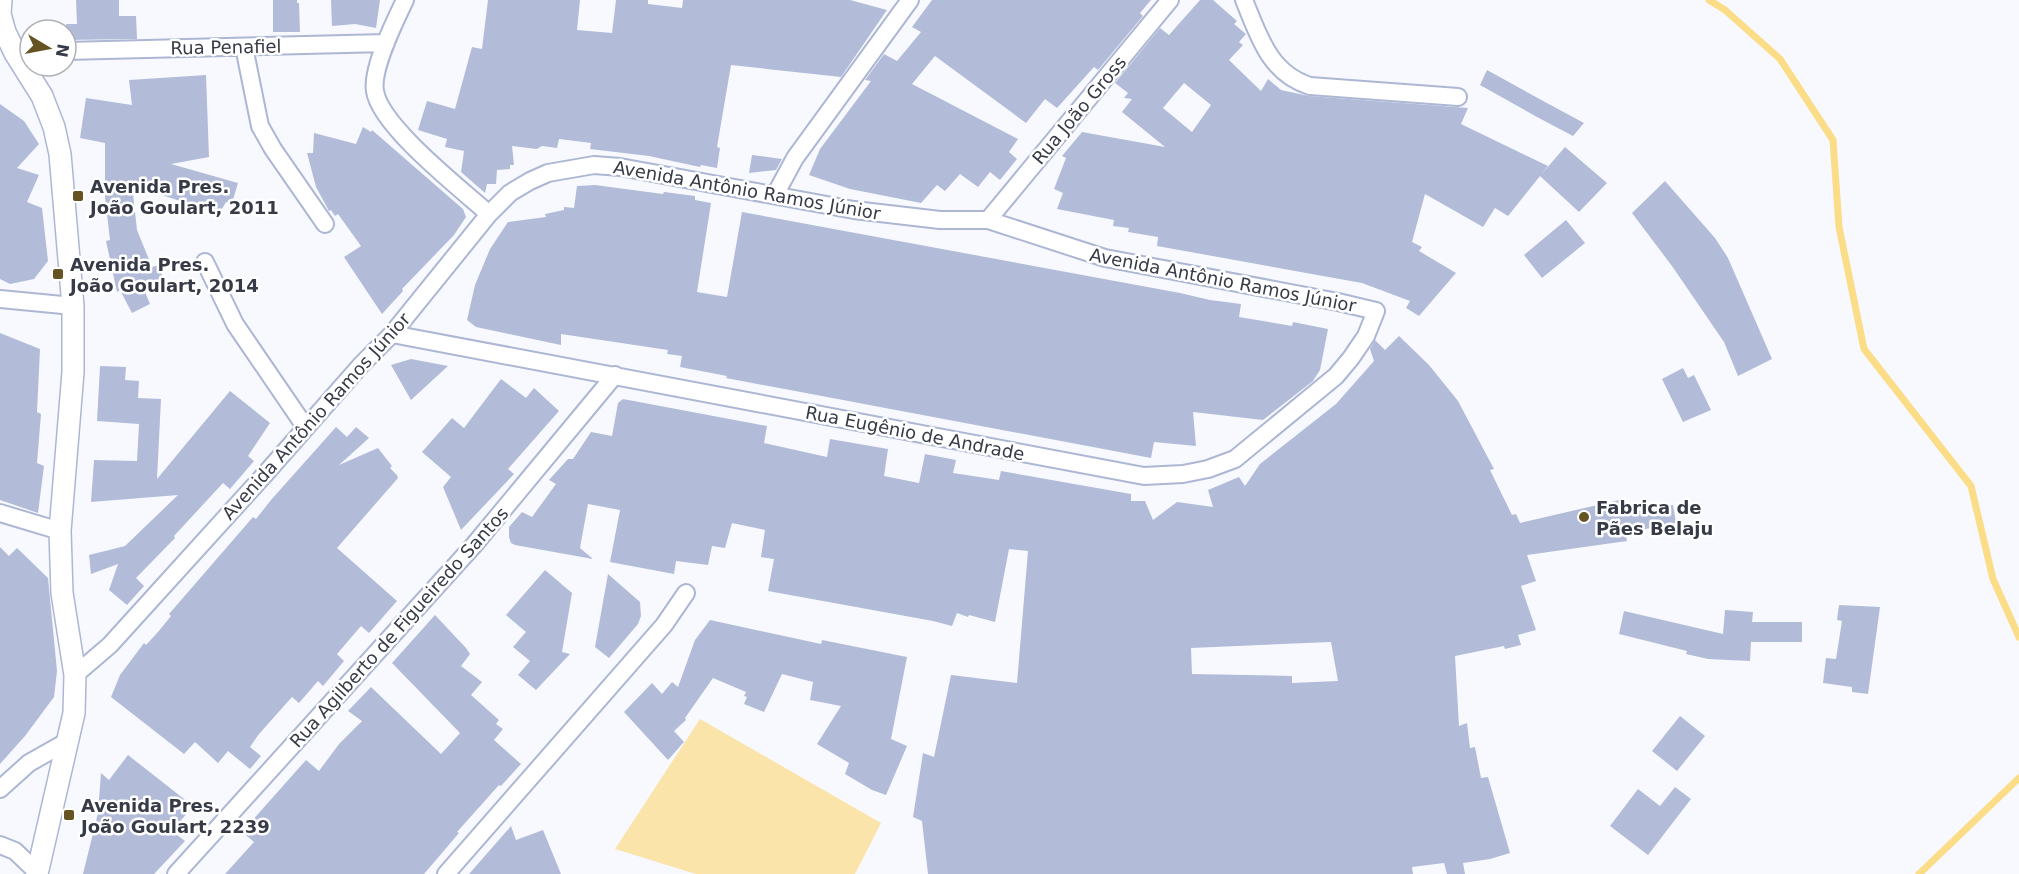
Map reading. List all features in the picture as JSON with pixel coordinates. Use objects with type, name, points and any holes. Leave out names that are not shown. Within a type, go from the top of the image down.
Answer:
[{"type":"street","points":[[1,0],[0,14],[5,32],[18,46]]},
{"type":"street","points":[[405,0],[377,70],[374,90],[381,108],[404,136],[489,214]]},
{"type":"street","points":[[775,195],[795,158],[910,0]]},
{"type":"street","name":"Rua João Gross","points":[[988,220],[1170,0]]},
{"type":"street","points":[[1244,0],[1260,37],[1277,67],[1295,81],[1310,86],[1458,97]]},
{"type":"street","name":"Rua Penafiel","points":[[78,51],[386,44]]},
{"type":"street","points":[[244,47],[260,126],[273,149],[325,224]]},
{"type":"street","points":[[34,78],[56,136],[60,154],[74,306],[73,372],[60,531],[62,593],[75,675],[74,713],[38,874]]},
{"type":"street","name":"Avenida Antônio Ramos Júnior","points":[[75,675],[110,645],[360,365],[392,334],[489,214],[510,194],[548,173],[594,165],[620,167],[854,210],[940,220],[988,220],[1105,258],[1376,311]]},
{"type":"street","points":[[205,262],[235,324],[306,428]]},
{"type":"street","points":[[0,299],[74,306]]},
{"type":"street","name":"Rua Eugênio de Andrade","points":[[392,334],[1144,476],[1161,476],[1208,469],[1235,459],[1336,376],[1366,336],[1376,311]]},
{"type":"street","name":"Rua Agilberto de Figueiredo Santos","points":[[176,874],[474,545],[615,375]]},
{"type":"street","points":[[0,513],[60,531]]},
{"type":"street","points":[[446,874],[664,626],[686,593]]},
{"type":"street","points":[[0,789],[29,763],[68,741]]},
{"type":"street","points":[[0,845],[15,851],[38,874]]},
{"type":"shaded area","points":[[700,719],[881,823],[855,874],[696,874],[615,849]]},
{"type":"building","points":[[76,0],[119,0],[119,16],[136,16],[137,39],[78,40]]},
{"type":"building","points":[[273,0],[297,0],[300,32],[273,32]]},
{"type":"building","points":[[331,0],[380,0],[376,28],[355,24],[332,26]]},
{"type":"building","points":[[488,0],[580,0],[577,30],[612,33],[616,0],[648,0],[648,4],[682,8],[683,0],[850,0],[887,10],[841,77],[731,65],[717,147],[720,148],[717,168],[701,165],[700,167],[649,156],[590,149],[591,143],[559,139],[557,148],[542,146],[537,149],[512,146],[514,165],[510,165],[510,169],[497,170],[496,184],[487,184],[485,193],[461,172],[464,151],[445,147],[447,139],[418,130],[427,101],[455,109],[472,47],[482,49]]},
{"type":"building","points":[[932,0],[1151,0],[1140,13],[1143,16],[1098,70],[1094,67],[1057,108],[1045,99],[1026,123],[935,56],[912,84],[1018,139],[1009,152],[1017,159],[1000,180],[990,172],[978,187],[960,174],[945,191],[937,185],[921,203],[850,189],[809,175],[820,149],[871,81],[865,80],[884,54],[897,61],[921,32],[912,27]]},
{"type":"building","points":[[1200,0],[1213,0],[1237,21],[1234,24],[1246,34],[1239,42],[1243,45],[1229,60],[1261,91],[1268,79],[1281,90],[1309,96],[1468,108],[1461,124],[1548,166],[1508,216],[1495,208],[1483,227],[1425,194],[1412,242],[1422,247],[1419,251],[1456,273],[1419,316],[1406,308],[1410,301],[1362,283],[1157,246],[1158,237],[1128,232],[1129,228],[1113,226],[1114,220],[1057,209],[1063,193],[1054,189],[1066,158],[1062,156],[1082,132],[1165,147],[1122,112],[1132,99],[1124,98],[1128,93],[1115,83],[1160,28],[1169,35]],"holes":[[[1184,83],[1211,105],[1192,132],[1163,108]]]},
{"type":"building","points":[[1487,70],[1584,123],[1573,136],[1537,117],[1480,85]]},
{"type":"building","points":[[206,75],[209,157],[171,164],[238,183],[232,203],[226,202],[219,214],[132,185],[137,230],[152,267],[159,265],[165,285],[145,292],[150,304],[132,313],[120,290],[117,292],[106,241],[110,240],[105,197],[105,143],[80,138],[86,98],[132,105],[129,80]]},
{"type":"building","points":[[0,104],[24,121],[39,144],[17,168],[39,175],[27,202],[42,208],[48,261],[34,279],[10,284],[0,279]]},
{"type":"building","points":[[363,127],[371,132],[372,130],[463,209],[466,217],[454,235],[402,289],[403,291],[382,314],[344,257],[361,246],[338,214],[335,216],[331,210],[329,211],[316,187],[307,153],[313,153],[314,133],[356,144]]},
{"type":"building","points":[[1565,147],[1607,183],[1579,212],[1540,176]]},
{"type":"building","points":[[752,155],[782,159],[776,170],[749,173]]},
{"type":"building","points":[[1665,181],[1715,238],[1728,258],[1772,359],[1738,376],[1724,342],[1632,213]]},
{"type":"building","points":[[595,185],[695,196],[695,200],[711,203],[697,292],[727,297],[742,212],[1241,304],[1239,317],[1292,326],[1293,322],[1328,329],[1320,370],[1313,381],[1263,420],[1193,412],[1196,446],[1154,442],[1151,458],[726,378],[727,376],[680,367],[682,356],[667,354],[668,350],[561,334],[561,345],[476,327],[467,320],[475,285],[490,249],[508,222],[546,217],[545,214],[564,210],[564,207],[574,208],[577,186]]},
{"type":"building","points":[[1566,220],[1585,243],[1542,278],[1524,255]]},
{"type":"building","points":[[0,333],[40,349],[37,412],[41,414],[37,463],[44,466],[38,513],[0,500]]},
{"type":"building","points":[[1399,336],[1429,365],[1458,401],[1494,469],[1490,470],[1512,515],[1516,514],[1520,523],[1619,500],[1622,514],[1673,505],[1676,523],[1625,533],[1627,541],[1527,555],[1536,581],[1521,586],[1536,630],[1518,635],[1521,645],[1505,649],[1504,646],[1455,656],[1459,726],[1467,723],[1470,748],[1475,747],[1481,778],[1488,777],[1510,853],[1463,863],[1465,874],[1447,874],[1444,863],[1412,867],[1413,874],[928,874],[922,821],[913,817],[923,753],[934,757],[951,675],[1017,683],[1028,551],[1009,549],[995,622],[957,613],[952,626],[768,591],[774,559],[761,557],[765,530],[732,523],[725,548],[712,546],[708,565],[676,561],[674,574],[610,562],[620,510],[588,504],[580,548],[593,559],[515,545],[511,543],[509,537],[509,527],[522,512],[532,517],[556,484],[549,480],[568,459],[573,459],[591,432],[612,436],[618,403],[623,399],[767,426],[764,443],[827,457],[830,439],[888,449],[884,476],[919,483],[925,454],[956,460],[953,473],[999,480],[1001,471],[1131,494],[1131,501],[1145,501],[1153,520],[1177,502],[1213,507],[1208,490],[1239,477],[1245,486],[1260,464],[1336,404],[1374,361],[1370,349],[1375,340],[1385,350]],"holes":[[[1331,642],[1338,681],[1292,683],[1292,676],[1192,674],[1191,648]]]},
{"type":"building","points":[[411,359],[448,366],[411,400],[391,365]]},
{"type":"building","points":[[100,366],[126,367],[125,380],[139,381],[138,398],[161,399],[157,479],[230,391],[270,423],[248,456],[254,461],[230,489],[223,483],[136,578],[144,586],[127,605],[109,590],[118,564],[91,574],[89,555],[125,546],[178,495],[91,502],[94,460],[137,461],[139,424],[97,421]]},
{"type":"building","points":[[1683,368],[1688,378],[1694,375],[1711,410],[1683,422],[1662,379]]},
{"type":"building","points":[[501,379],[526,398],[534,388],[559,411],[508,469],[514,474],[461,530],[443,487],[451,477],[422,452],[452,418],[464,428]]},
{"type":"building","points":[[336,427],[347,437],[356,427],[369,438],[339,465],[378,448],[397,475],[398,478],[337,548],[397,601],[369,633],[361,626],[337,654],[344,661],[323,686],[318,681],[299,703],[292,697],[259,734],[250,747],[261,756],[250,769],[228,751],[218,763],[195,742],[184,754],[111,697],[120,675],[144,643],[146,645],[158,632],[171,616],[169,614],[253,517],[256,519]]},
{"type":"building","points":[[0,547],[9,556],[17,548],[48,578],[57,671],[54,697],[25,736],[0,764]]},
{"type":"building","points":[[545,570],[572,593],[562,652],[570,654],[536,690],[518,675],[530,661],[513,647],[526,632],[506,615]]},
{"type":"building","points":[[608,574],[640,602],[641,616],[638,624],[609,658],[595,647]]},
{"type":"building","points":[[1839,605],[1880,607],[1868,694],[1852,692],[1852,687],[1823,683],[1826,658],[1836,659],[1842,621],[1837,620]]},
{"type":"building","points":[[1725,610],[1753,612],[1752,622],[1802,622],[1802,642],[1751,642],[1750,661],[1708,659],[1686,654],[1687,651],[1619,634],[1624,611],[1723,634]]},
{"type":"building","points":[[435,615],[470,654],[461,666],[482,682],[471,695],[499,720],[496,724],[503,729],[494,740],[521,764],[457,832],[459,833],[424,874],[225,874],[254,842],[242,832],[306,760],[319,771],[339,744],[362,721],[348,711],[371,687],[441,754],[460,733],[392,663]]},
{"type":"building","points":[[710,620],[821,644],[822,640],[907,657],[891,739],[907,746],[886,795],[872,790],[845,774],[849,763],[817,744],[841,706],[810,700],[813,682],[782,674],[764,712],[744,704],[747,697],[744,696],[746,692],[713,678],[685,718],[686,720],[674,731],[684,742],[668,760],[624,712],[652,683],[662,694],[672,682],[678,687],[695,640]]},
{"type":"building","points":[[1680,716],[1705,736],[1677,771],[1652,751]]},
{"type":"building","points":[[128,755],[193,806],[172,831],[185,841],[154,874],[83,874],[98,813],[101,773],[109,780]]},
{"type":"building","points":[[1675,787],[1691,799],[1648,855],[1610,826],[1638,789],[1660,806]]},
{"type":"building","points":[[511,826],[516,840],[543,830],[561,874],[469,874]]},
{"type":"waterway","points":[[1709,0],[1725,10],[1780,59],[1833,140],[1839,227],[1864,349],[1971,486],[1993,579],[2019,637]]},
{"type":"waterway","points":[[1919,874],[2019,778]]},
{"type":"place","name":"Avenida Pres. João Goulart, 2011","points":[[78,196]]},
{"type":"place","name":"Avenida Pres. João Goulart, 2014","points":[[58,274]]},
{"type":"place","name":"Fabrica de Pães Belaju","points":[[1584,517]]},
{"type":"place","name":"Avenida Pres. João Goulart, 2239","points":[[69,815]]}]
